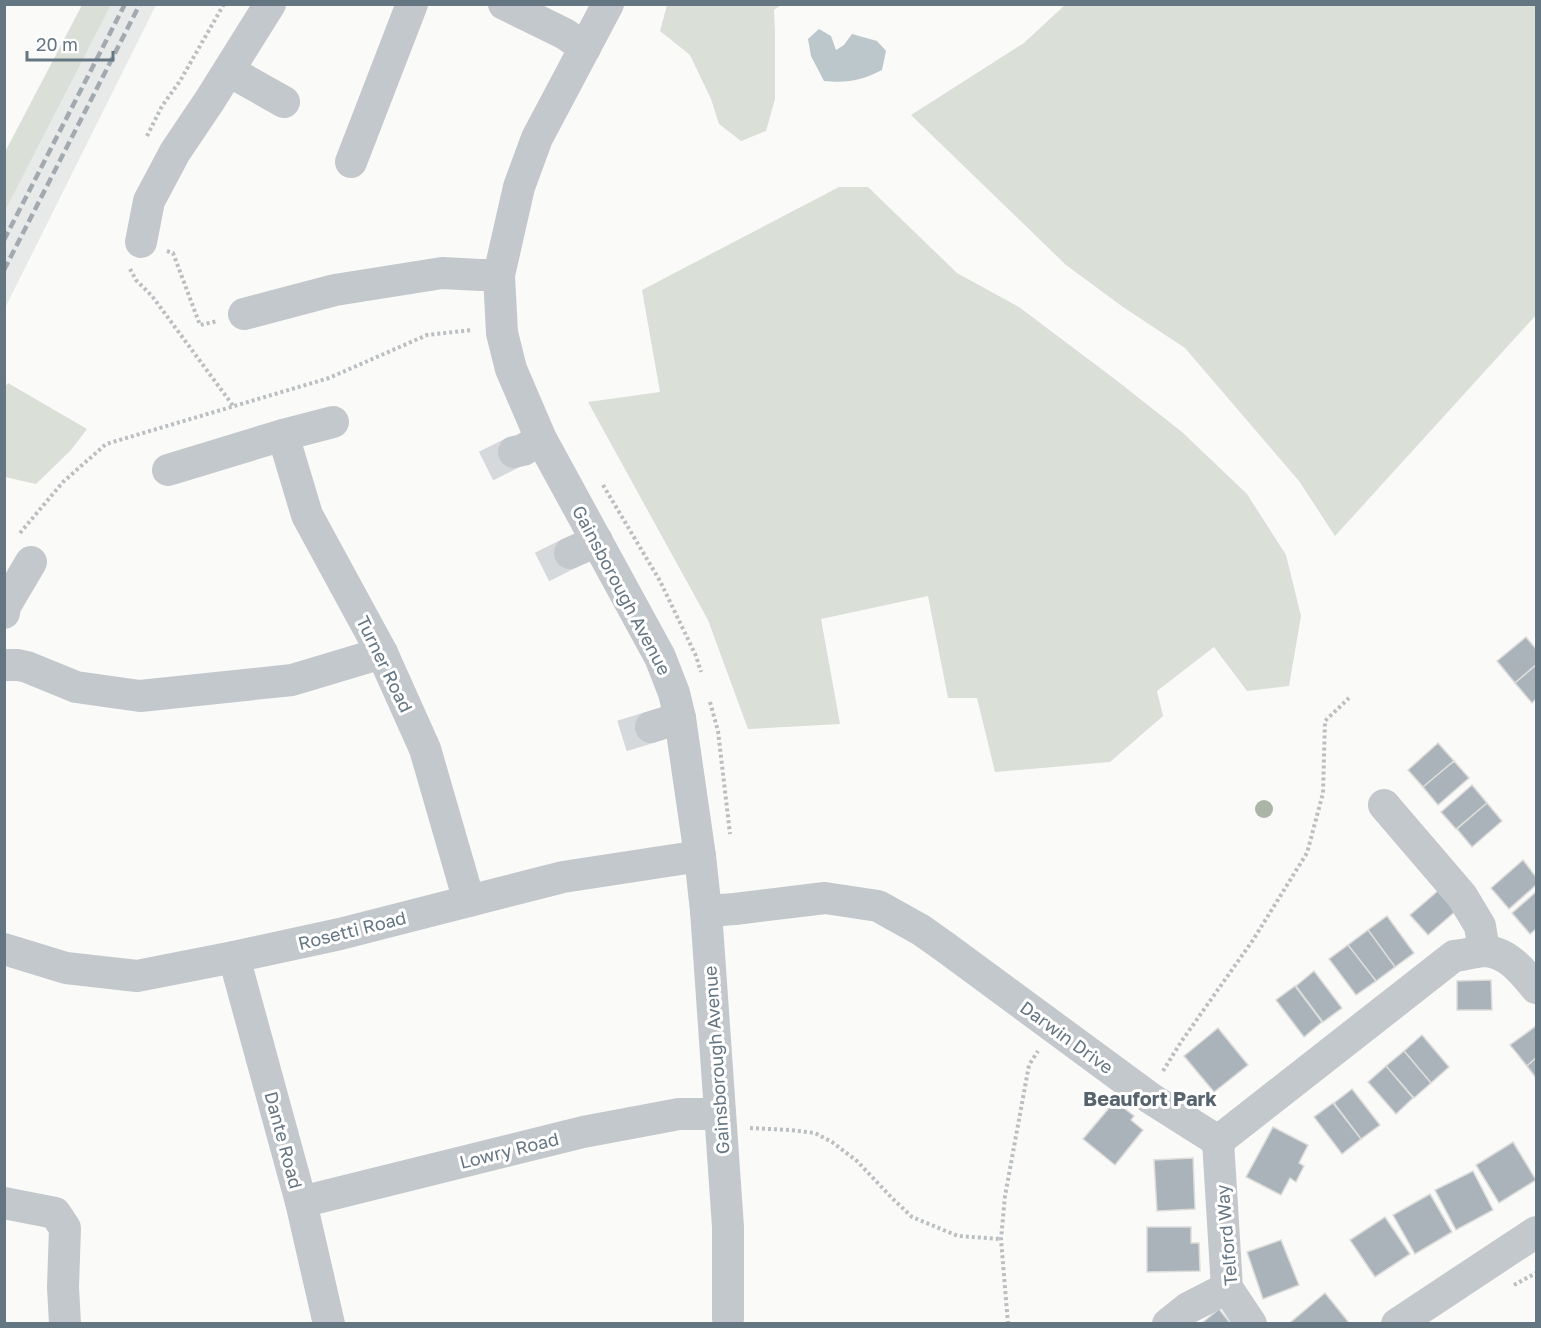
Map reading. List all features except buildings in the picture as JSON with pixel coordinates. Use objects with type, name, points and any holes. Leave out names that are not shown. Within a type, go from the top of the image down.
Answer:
[{"type":"street","points":[[141,242],[149,201],[175,152],[270,4]]},
{"type":"street","points":[[351,162],[412,4]]},
{"type":"street","points":[[504,4],[565,34],[585,48]]},
{"type":"street","name":"Gainsborough Avenue","points":[[604,12],[537,138],[519,187],[499,275],[502,333],[528,446],[584,547],[660,657],[674,693],[665,722],[700,856],[733,1121],[728,1227],[728,1318]]},
{"type":"street","points":[[228,71],[284,102]]},
{"type":"street","points":[[244,314],[335,290],[442,273],[499,275]]},
{"type":"street","points":[[168,470],[333,422]]},
{"type":"street","name":"Turner Road","points":[[283,435],[307,515],[382,652],[425,749],[469,901]]},
{"type":"street","points":[[4,613],[23,551]]},
{"type":"street","points":[[5,664],[18,664],[76,687],[140,696],[292,680],[382,652]]},
{"type":"street","points":[[1384,805],[1462,896],[1480,926],[1484,951]]},
{"type":"street","name":"Rosetti Road","points":[[4,949],[66,968],[137,976],[340,934],[562,877],[700,856]]},
{"type":"street","name":"Darwin Drive","points":[[706,911],[825,898],[878,906],[937,941],[1053,1028],[1218,1141]]},
{"type":"street","points":[[1218,1141],[1454,956],[1484,951],[1499,954],[1518,966],[1536,988]]},
{"type":"street","name":"Dante Road","points":[[234,957],[301,1202],[329,1323]]},
{"type":"street","name":"Lowry Road","points":[[301,1202],[583,1132],[679,1114],[733,1121]]},
{"type":"street","name":"Telford Way","points":[[1218,1141],[1227,1288],[1251,1323]]},
{"type":"street","points":[[4,1203],[55,1213],[65,1228],[63,1287],[65,1323]]},
{"type":"street","points":[[1397,1323],[1536,1232]]},
{"type":"street","points":[[1168,1323],[1188,1308],[1227,1288]]},
{"type":"path","points":[[141,242],[173,254],[200,325],[244,314]]},
{"type":"path","points":[[23,551],[63,482],[106,444],[330,378],[427,335],[483,329],[502,333]]},
{"type":"path","points":[[599,478],[660,581],[696,656],[702,678]]},
{"type":"path","points":[[1148,1095],[1181,1042],[1253,940],[1307,853],[1323,793],[1325,721],[1349,698]]},
{"type":"path","points":[[709,699],[718,731],[731,843]]},
{"type":"path","points":[[1008,1323],[1001,1239],[1007,1185],[1029,1065],[1053,1028]]},
{"type":"path","points":[[733,1121],[815,1133],[832,1142],[857,1161],[912,1217],[958,1236],[1001,1239]]},
{"type":"shaded area","points":[[1066,4],[1536,5],[1536,315],[1335,536],[1299,481],[1185,348],[1123,307],[1066,265],[911,115],[1024,43]]},
{"type":"shaded area","points":[[82,5],[111,5],[5,211],[5,152]]},
{"type":"shaded area","points":[[111,5],[156,5],[5,308],[5,211]]},
{"type":"shaded area","points":[[667,5],[781,5],[774,10],[775,99],[766,131],[741,141],[719,124],[711,99],[690,55],[660,31]]},
{"type":"shaded area","points":[[819,29],[831,36],[836,50],[844,45],[852,34],[877,41],[886,51],[882,70],[854,80],[824,81],[811,56],[808,39]]},
{"type":"shaded area","points":[[839,187],[868,187],[957,273],[1019,307],[1116,380],[1182,432],[1247,494],[1286,555],[1301,616],[1289,686],[1247,691],[1214,647],[1157,691],[1163,716],[1110,762],[995,772],[977,698],[948,698],[928,596],[821,619],[840,724],[748,729],[708,620],[588,402],[660,392],[642,290]]},
{"type":"shaded area","points":[[8,383],[87,429],[71,450],[36,484],[5,477],[4,389]]},
{"type":"tunnel","points":[[486,466],[514,452]]},
{"type":"tunnel","points":[[542,567],[570,553]]},
{"type":"tunnel","points":[[622,736],[651,727]]},
{"type":"railway","points":[[4,240],[125,4]]},
{"type":"railway","points":[[4,270],[140,4]]},
{"type":"district","name":"Beaufort Park","points":[[1150,1098]]}]
